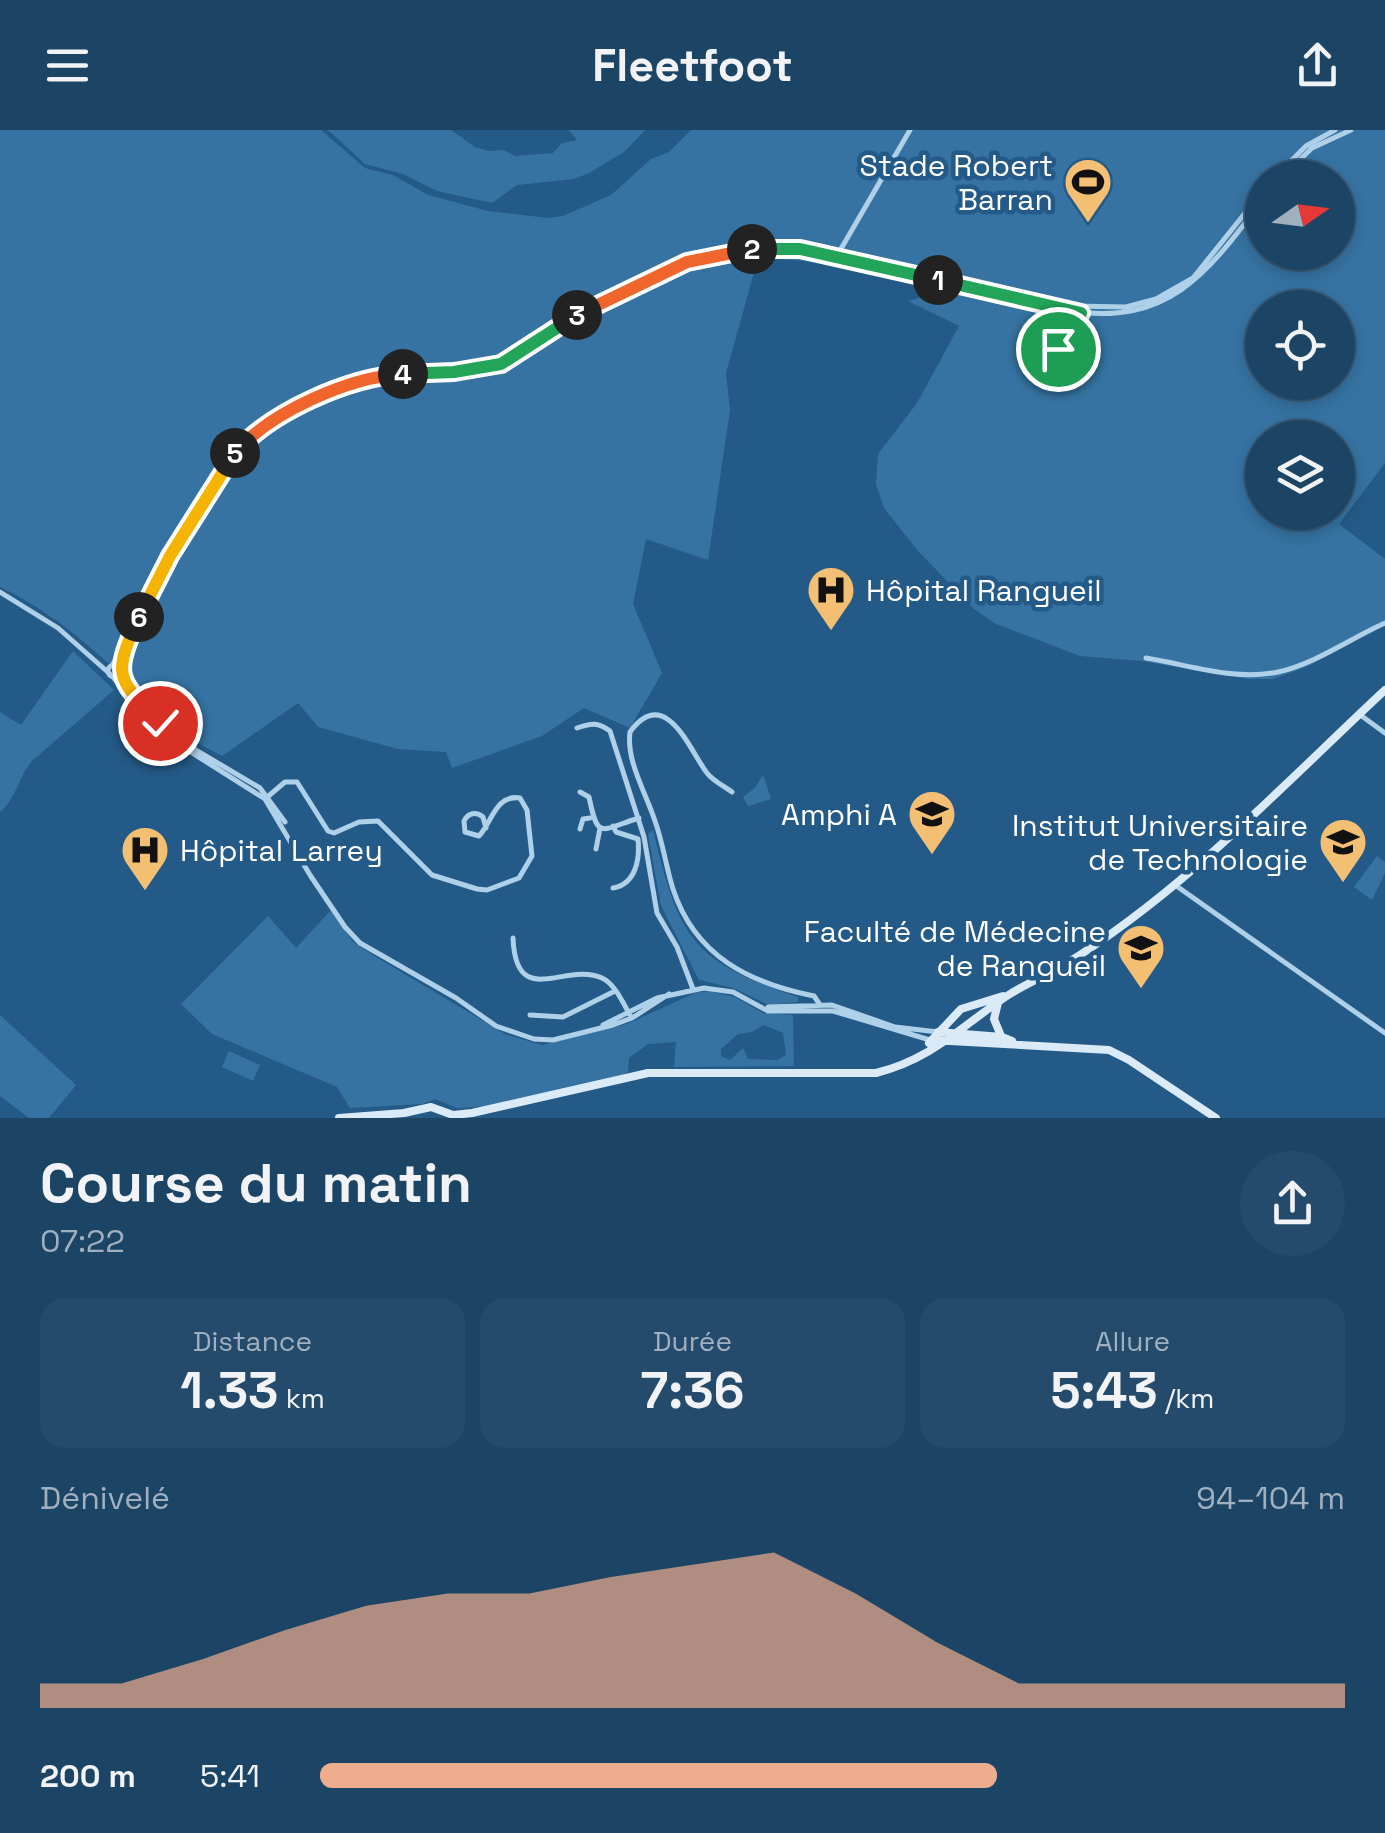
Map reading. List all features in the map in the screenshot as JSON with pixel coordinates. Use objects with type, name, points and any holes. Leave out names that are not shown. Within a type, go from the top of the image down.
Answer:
[{"type":"street","points":[[838,254],[910,130]]},
{"type":"street","points":[[1293,160],[1306,146],[1335,130]]},
{"type":"street","points":[[1298,160],[1312,148],[1351,130]]},
{"type":"street","points":[[1082,310],[1137,304],[1186,282],[1209,261],[1245,214]]},
{"type":"street","points":[[116,673],[165,566],[230,459],[248,440],[296,408],[362,380],[477,370],[501,364],[586,310],[687,262],[728,252],[800,249],[838,254],[1111,314],[1144,308],[1190,286],[1214,264],[1245,223]]},
{"type":"street","points":[[1027,343],[1058,349],[1082,310]]},
{"type":"street","points":[[0,592],[58,628],[96,663],[116,673]]},
{"type":"street","points":[[1146,658],[1220,673],[1272,673],[1295,666],[1385,622]]},
{"type":"street","points":[[112,666],[129,639]]},
{"type":"street","points":[[96,663],[112,666],[133,703],[167,737],[267,797],[303,865],[337,916],[368,948],[515,1034],[553,1040],[592,1031],[670,994],[692,989],[732,992],[776,1012],[832,1005],[948,1042],[1016,1042],[1109,1050],[1216,1118]]},
{"type":"street","points":[[339,1118],[419,1115],[432,1107],[442,1114],[462,1114],[648,1073],[866,1074],[887,1070],[948,1042],[1010,994],[1103,940],[1173,883],[1385,690]]},
{"type":"street","points":[[1359,714],[1385,733]]},
{"type":"street","points":[[732,792],[708,775],[690,741],[668,719],[651,716],[630,732],[631,754],[686,919],[710,952],[731,968],[814,996],[815,1008]]},
{"type":"street","points":[[577,728],[592,723],[610,731],[639,818],[657,913],[677,947],[692,989]]},
{"type":"street","points":[[267,797],[285,782],[298,782],[328,831],[334,834],[359,822],[378,821],[432,875],[477,890],[500,887],[519,878],[532,856],[525,803],[520,798],[510,797],[495,810],[468,815],[463,828],[475,837],[486,828],[495,810]]},
{"type":"street","points":[[580,792],[589,797],[590,818],[600,828]]},
{"type":"street","points":[[480,815],[486,828]]},
{"type":"street","points":[[580,829],[583,820],[590,818]]},
{"type":"street","points":[[600,828],[639,818]]},
{"type":"street","points":[[613,826],[616,832],[638,839],[639,848],[632,878],[624,886],[613,888]]},
{"type":"street","points":[[596,848],[600,828]]},
{"type":"street","points":[[1173,883],[1385,1033]]},
{"type":"street","points":[[512,938],[518,967],[528,977],[546,980],[594,976],[608,982],[630,1016]]},
{"type":"street","points":[[530,1016],[563,1017],[615,990]]},
{"type":"street","points":[[920,1055],[961,1009],[1010,994]]},
{"type":"street","points":[[998,1003],[994,1022],[1002,1037]]},
{"type":"street","points":[[935,1036],[1002,1037],[1016,1042]]},
{"type":"street","points":[[472,1118],[502,1107]]},
{"type":"shaded area","points":[[0,130],[321,130],[365,168],[393,175],[428,195],[488,211],[548,218],[563,216],[611,195],[651,159],[669,152],[691,130],[1385,130],[1385,463],[1355,503],[1355,420],[1245,420],[1245,530],[1347,530],[1385,559],[1385,620],[1311,665],[1273,679],[1080,656],[994,623],[974,609],[918,551],[884,508],[876,484],[878,454],[917,403],[959,326],[908,301],[947,290],[854,268],[783,259],[758,258],[726,373],[730,410],[708,560],[646,539],[633,604],[662,673],[630,728],[584,708],[542,736],[452,768],[446,752],[398,749],[318,727],[298,703],[222,756],[174,728],[71,631],[0,587]]},
{"type":"shaded area","points":[[328,130],[451,130],[475,147],[503,150],[515,156],[553,153],[562,143],[577,140],[569,130],[645,130],[624,152],[589,173],[574,179],[517,185],[492,203],[437,191],[403,174],[365,164]]},
{"type":"shaded area","points":[[73,651],[114,690],[32,761],[0,812],[0,712],[21,725]]},
{"type":"shaded area","points":[[763,775],[771,799],[748,806],[743,797]]},
{"type":"shaded area","points":[[653,830],[671,896],[695,940],[733,971],[798,997],[798,1002],[769,1005],[733,988],[699,980],[661,906],[648,834]]},
{"type":"shaded area","points":[[1377,856],[1385,862],[1385,873],[1372,900],[1354,887]]},
{"type":"shaded area","points":[[331,910],[353,942],[376,957],[505,1034],[542,1045],[627,1024],[695,993],[709,991],[735,997],[763,1013],[793,1015],[794,1066],[674,1067],[676,1042],[648,1044],[629,1058],[628,1072],[623,1075],[491,1106],[457,1108],[435,1099],[422,1104],[350,1108],[337,1087],[212,1034],[181,1004],[268,916],[296,948]],"holes":[[[764,1025],[783,1033],[786,1055],[777,1060],[748,1059],[743,1048],[730,1060],[721,1056],[721,1049],[738,1034]]]},
{"type":"shaded area","points":[[0,1015],[76,1085],[49,1118],[29,1118],[0,1096]]},
{"type":"shaded area","points":[[229,1051],[260,1065],[253,1081],[222,1067]]},
{"type":"place","name":"Stade Robert Barran","points":[[1088,224]]},
{"type":"place","name":"Hôpital Rangueil","points":[[831,632]]},
{"type":"place","name":"Amphi A","points":[[932,856]]},
{"type":"place","name":"Institut Universitaire de Technologie","points":[[1343,884]]},
{"type":"place","name":"Hôpital Larrey","points":[[145,892]]},
{"type":"place","name":"Faculté de Médecine de Rangueil","points":[[1141,990]]},
{"type":"route","points":[[160,723],[126,686],[120,669],[129,639],[160,574],[238,449],[296,408],[339,388],[391,375],[477,370],[501,364],[573,317],[676,266],[707,256],[768,248],[800,249],[858,261],[1081,313],[1058,349]]}]
